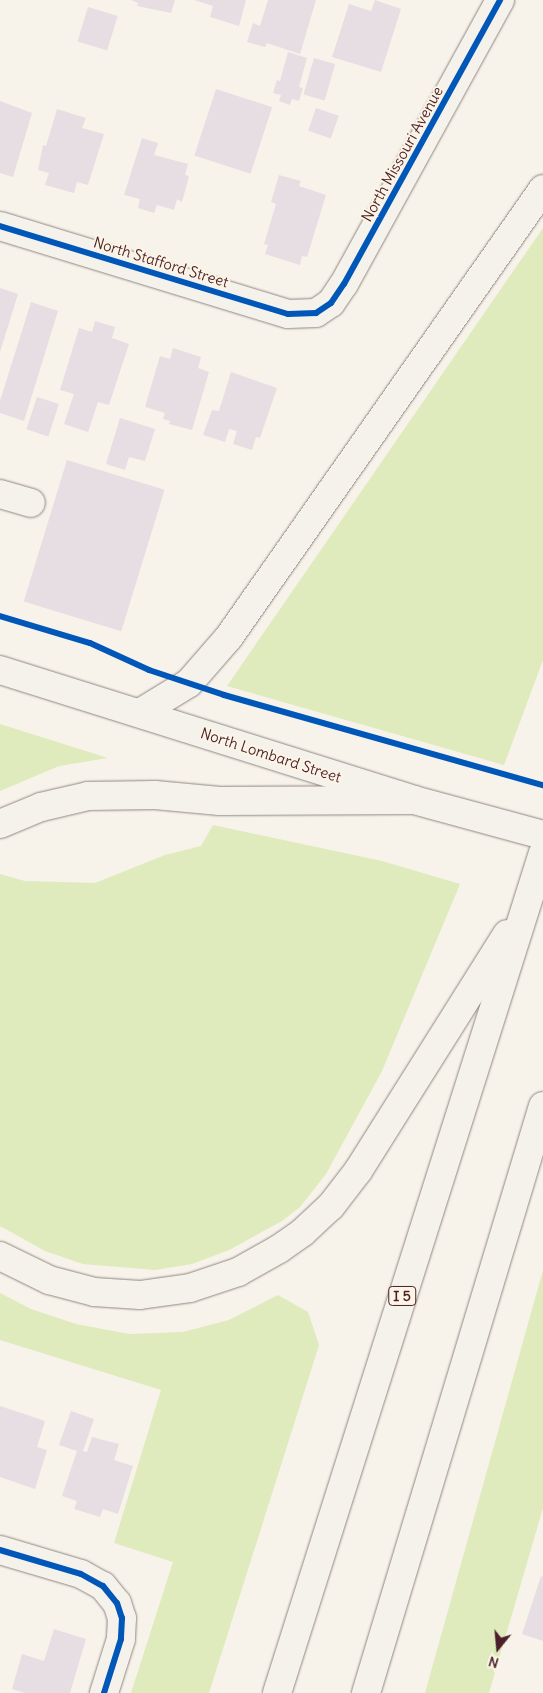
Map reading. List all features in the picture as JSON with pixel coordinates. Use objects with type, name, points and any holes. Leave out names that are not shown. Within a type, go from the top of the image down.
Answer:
[{"type":"main road","name":"North Missouri Avenue","points":[[316,313],[332,302],[344,284],[500,0]]},
{"type":"main road","points":[[140,713],[189,683],[230,637],[543,189]]},
{"type":"main road","name":"North Stafford Street","points":[[0,226],[288,314],[316,313]]},
{"type":"main road","points":[[0,494],[31,504]]},
{"type":"main road","name":"North Lombard Street","points":[[0,670],[414,800],[543,835]]},
{"type":"main road","points":[[0,824],[41,807],[88,796],[155,795],[220,801],[414,800]]},
{"type":"main road","name":"I 5","points":[[277,1693],[543,853]]},
{"type":"main road","points":[[0,1256],[50,1280],[94,1292],[140,1295],[190,1288],[238,1272],[279,1249],[304,1232],[331,1206],[358,1171],[529,899]]},
{"type":"main road","points":[[366,1693],[543,1106]]},
{"type":"main road","points":[[0,1550],[81,1574],[103,1586],[117,1602],[122,1618],[121,1639],[104,1693]]},
{"type":"green space","points":[[543,228],[543,660],[504,765],[227,686]]},
{"type":"green space","points":[[0,724],[108,758],[59,766],[0,791]]},
{"type":"green space","points":[[213,825],[382,861],[460,884],[382,1071],[326,1174],[300,1207],[282,1221],[229,1250],[192,1264],[155,1270],[83,1264],[45,1251],[0,1226],[0,874],[25,881],[95,883],[165,855],[201,846]]},
{"type":"green space","points":[[543,1270],[543,1508],[489,1693],[425,1693]]},
{"type":"green space","points":[[0,1293],[31,1309],[76,1324],[129,1334],[183,1332],[229,1320],[278,1295],[308,1312],[319,1345],[209,1693],[131,1693],[173,1562],[114,1543],[161,1390],[0,1340]]},
{"type":"building","points":[[131,0],[175,0],[171,13],[137,6],[138,3]]},
{"type":"building","points":[[194,0],[246,0],[239,26],[210,17],[213,6]]},
{"type":"building","points":[[268,0],[316,0],[300,54],[267,43],[265,47],[247,42],[253,23],[260,26]]},
{"type":"building","points":[[375,0],[401,9],[381,72],[332,57],[349,4],[371,11]]},
{"type":"building","points":[[88,7],[118,16],[107,50],[77,41]]},
{"type":"building","points":[[288,52],[307,58],[299,87],[303,88],[299,101],[292,99],[290,105],[279,101],[281,95],[273,93],[277,80],[280,81]]},
{"type":"building","points":[[314,58],[335,64],[325,101],[304,95]]},
{"type":"building","points":[[216,89],[272,107],[250,174],[194,156]]},
{"type":"building","points":[[0,101],[32,113],[13,177],[0,173]]},
{"type":"building","points":[[316,108],[339,116],[331,139],[308,131]]},
{"type":"building","points":[[57,109],[86,118],[82,128],[104,134],[88,185],[77,182],[74,193],[45,185],[49,173],[38,170],[43,145],[46,146]]},
{"type":"building","points":[[142,138],[158,143],[154,155],[188,164],[185,175],[189,176],[182,202],[177,199],[174,210],[157,205],[154,213],[138,208],[140,199],[124,195]]},
{"type":"building","points":[[279,175],[301,181],[299,186],[326,195],[307,257],[302,256],[300,265],[265,254],[268,245],[264,244],[276,204],[271,202]]},
{"type":"building","points":[[0,288],[18,294],[0,352]]},
{"type":"building","points":[[31,302],[58,311],[24,421],[0,413],[0,401]]},
{"type":"building","points":[[95,321],[115,327],[112,338],[129,344],[109,405],[98,402],[88,432],[64,424],[74,394],[60,390],[79,328],[92,332]]},
{"type":"building","points":[[173,348],[201,357],[198,368],[209,372],[192,430],[169,424],[170,421],[163,419],[165,413],[145,407],[160,356],[170,359]]},
{"type":"building","points":[[231,372],[277,388],[260,438],[256,437],[252,450],[233,444],[237,431],[229,429],[225,442],[203,435],[212,410],[219,411]]},
{"type":"building","points":[[37,397],[59,404],[48,436],[26,429]]},
{"type":"building","points":[[120,418],[155,429],[145,461],[129,457],[125,470],[106,464]]},
{"type":"building","points":[[67,460],[165,490],[121,631],[24,602]]},
{"type":"building","points":[[0,1406],[45,1421],[37,1447],[47,1450],[35,1489],[0,1477]]},
{"type":"building","points":[[71,1411],[94,1419],[83,1451],[87,1452],[92,1437],[119,1444],[114,1460],[133,1466],[118,1514],[103,1509],[100,1517],[74,1509],[77,1501],[62,1496],[77,1451],[59,1445]]},
{"type":"building","points":[[541,1576],[543,1577],[543,1641],[522,1634]]},
{"type":"building","points":[[54,1629],[86,1639],[70,1693],[25,1693],[12,1689],[22,1654],[44,1661]]},
{"type":"cycle path","points":[[0,226],[288,314],[316,313],[331,303],[344,284],[500,0]]},
{"type":"cycle path","points":[[0,616],[90,643],[149,670],[224,695],[543,785]]},
{"type":"cycle path","points":[[0,1550],[81,1574],[103,1586],[117,1603],[122,1618],[121,1639],[104,1693]]}]
